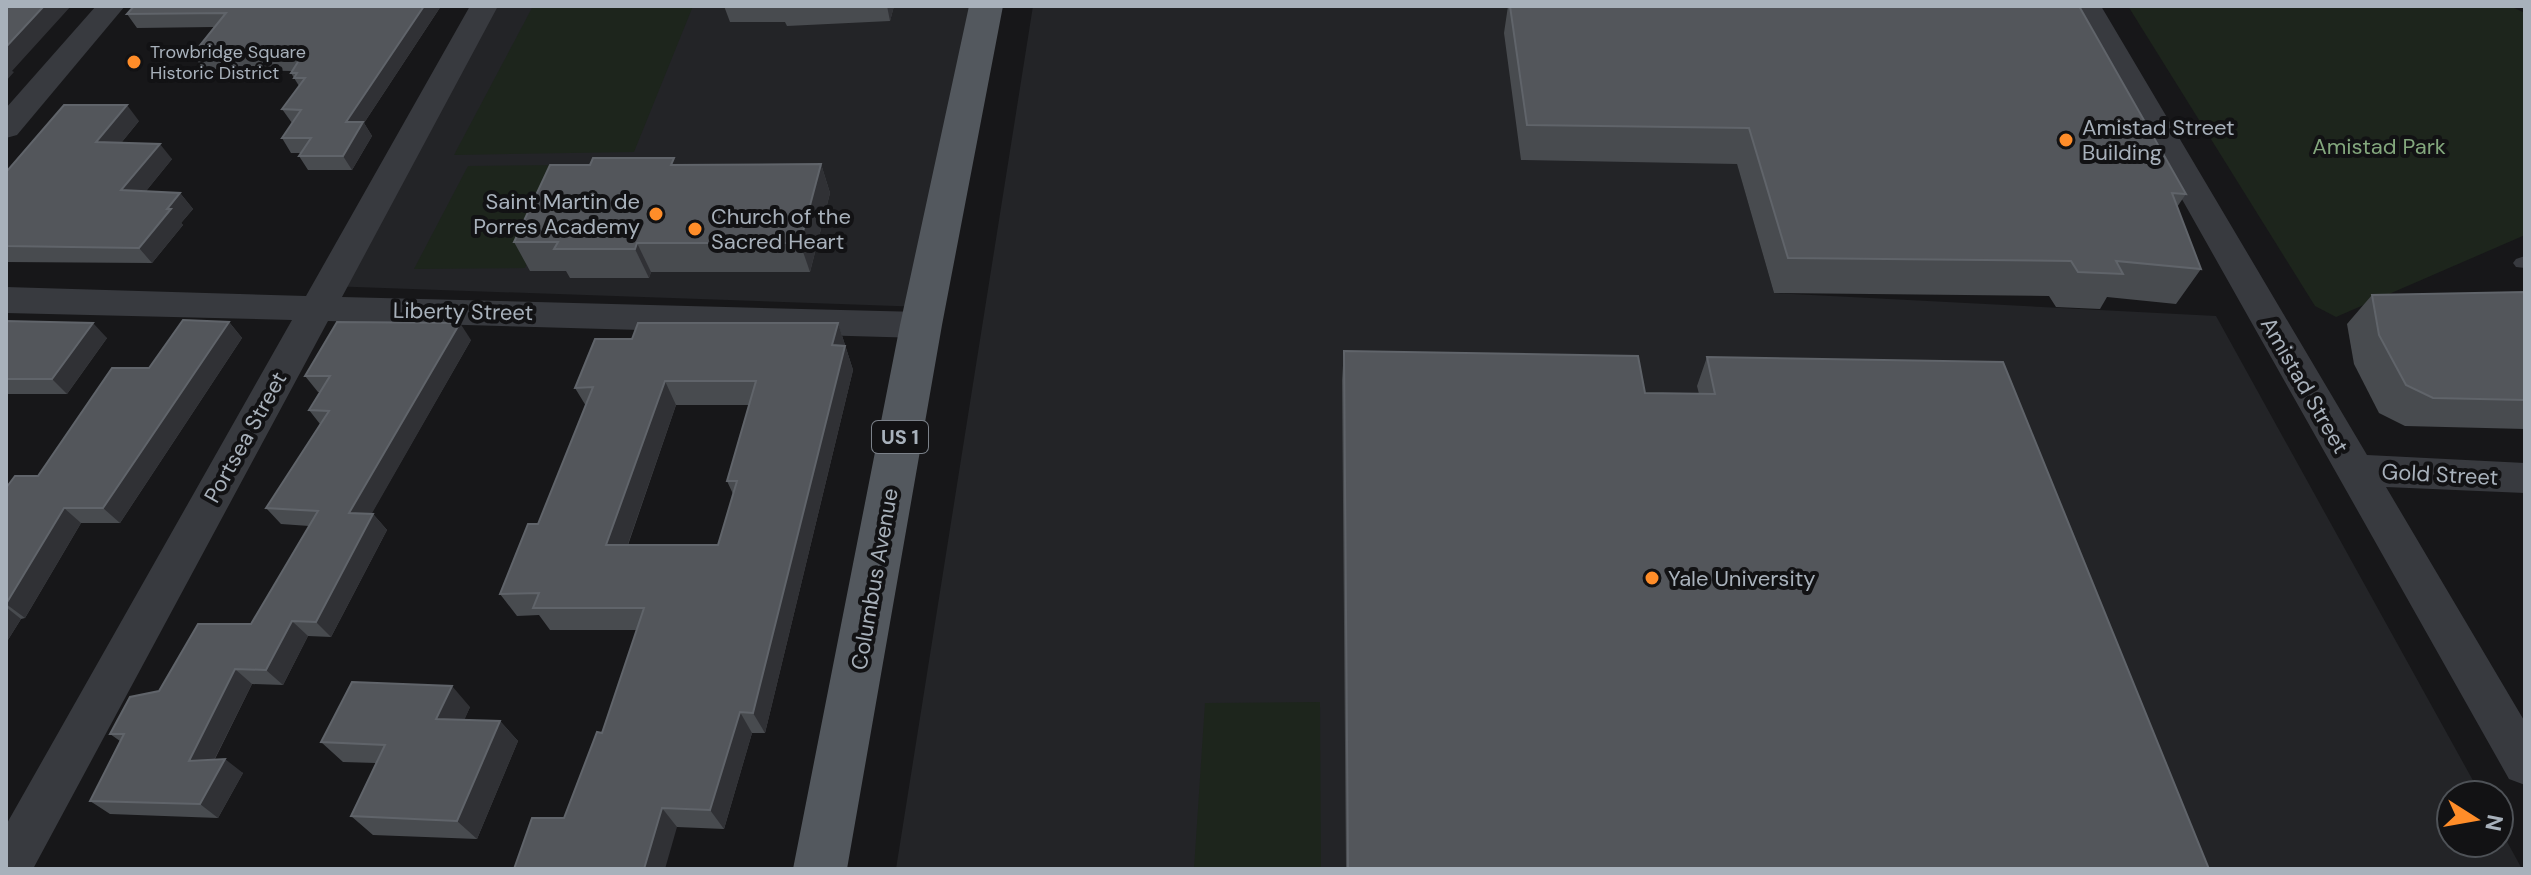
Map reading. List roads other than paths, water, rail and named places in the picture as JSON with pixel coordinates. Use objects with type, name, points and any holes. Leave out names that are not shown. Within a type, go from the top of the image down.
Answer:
[{"type":"main road","name":"Columbus Avenue","points":[[820,869],[921,325],[986,6]]},
{"type":"street","points":[[6,128],[111,6]]},
{"type":"street","name":"Portsea Street","points":[[7,869],[484,6]]},
{"type":"street","name":"Amistad Street","points":[[2087,6],[2525,764]]},
{"type":"street","name":"Liberty Street","points":[[6,300],[317,306],[921,325]]},
{"type":"street","name":"Gold Street","points":[[2354,470],[2525,478]]},
{"type":"place","name":"Trowbridge Square Historic District","points":[[134,62]]},
{"type":"place","name":"Amistad Street Building","points":[[2066,140]]},
{"type":"place","name":"Saint Martin de Porres Academy","points":[[656,214]]},
{"type":"place","name":"Church of the Sacred Heart","points":[[695,229]]},
{"type":"place","name":"Yale University","points":[[1652,578]]},
{"type":"park label","name":"Amistad Park","points":[[2379,146]]}]
